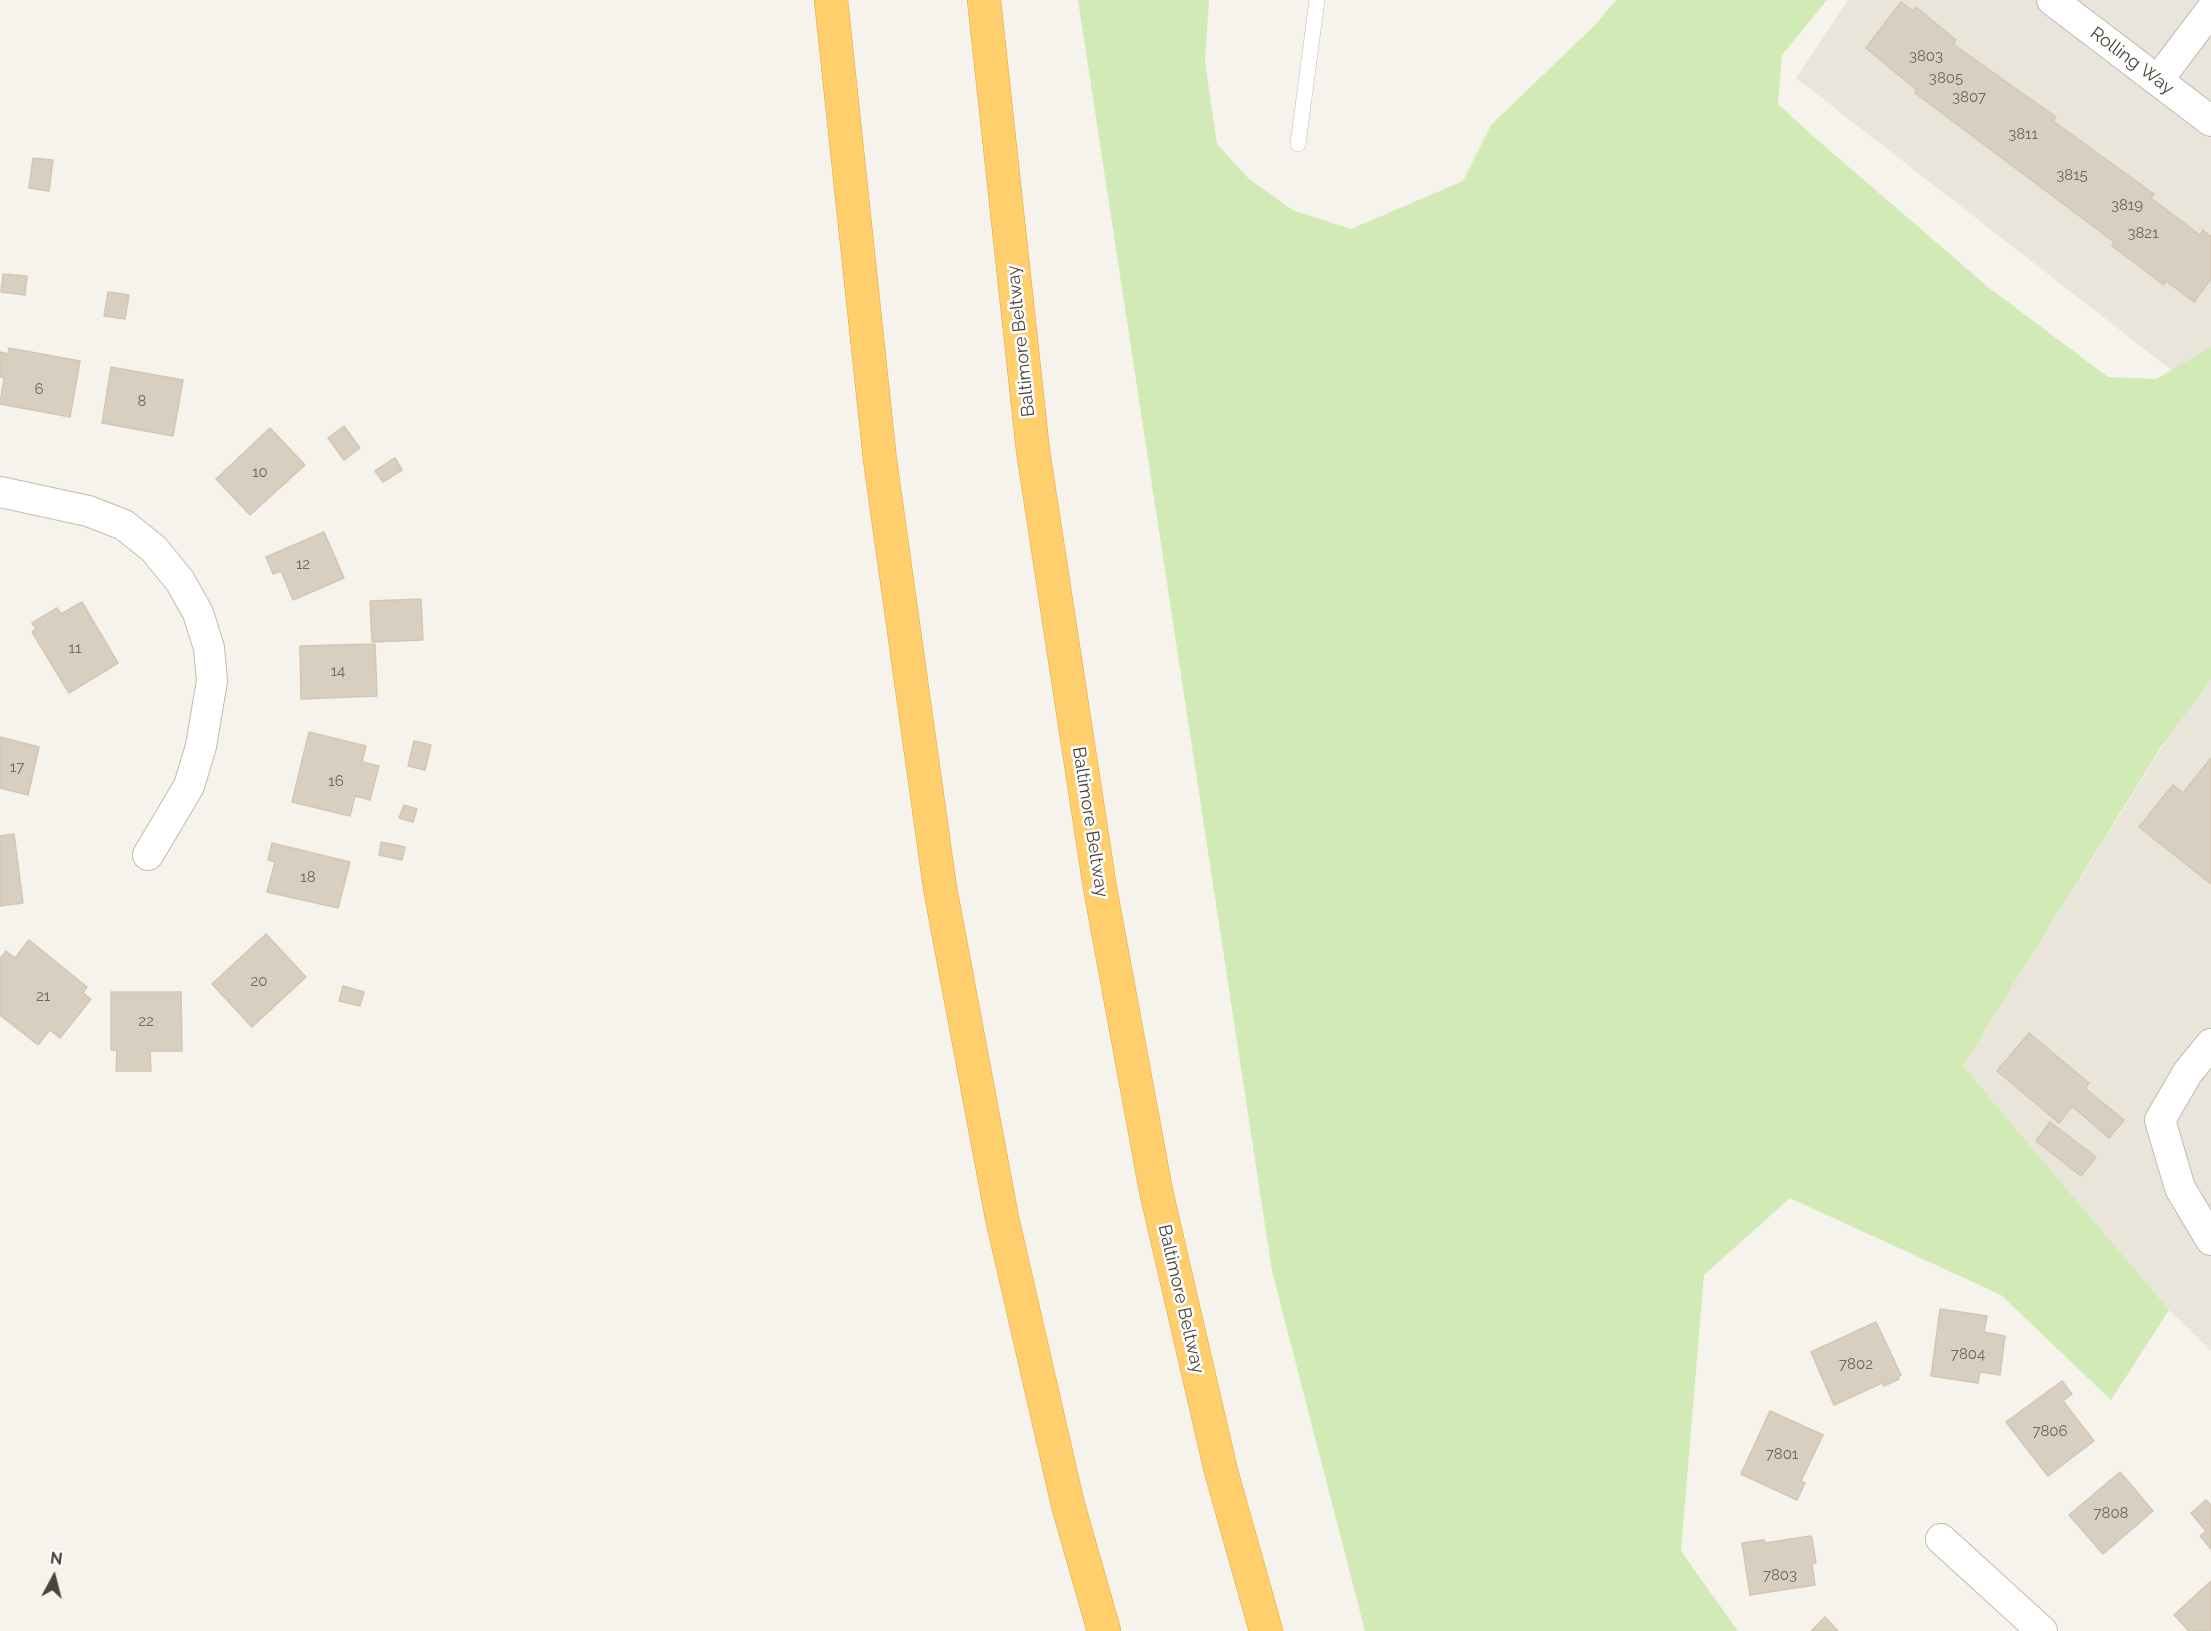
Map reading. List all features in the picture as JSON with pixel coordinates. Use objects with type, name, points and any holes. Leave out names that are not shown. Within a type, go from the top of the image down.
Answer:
[{"type":"highway","points":[[831,0],[880,460],[940,888],[1002,1218],[1068,1505],[1104,1631]]},
{"type":"highway","name":"Baltimore Beltway","points":[[984,0],[1033,451],[1100,888],[1156,1191],[1221,1471],[1266,1631]]},
{"type":"highway","points":[[1156,1191],[1233,1469],[1285,1631]]},
{"type":"street","name":"Rolling Way","points":[[2052,0],[2211,121]]},
{"type":"street","points":[[2157,80],[2211,10]]},
{"type":"street","points":[[0,492],[88,511],[124,525],[154,549],[180,580],[198,613],[209,648],[212,681],[201,746],[189,786],[148,855]]},
{"type":"street","points":[[2211,1044],[2188,1072],[2160,1120],[2180,1188],[2211,1240]]},
{"type":"street","points":[[1941,1539],[2042,1631]]},
{"type":"lane","points":[[1298,144],[1317,0]]},
{"type":"shaded area","points":[[1848,0],[2211,0],[2211,401],[1796,78]]},
{"type":"shaded area","points":[[2211,669],[2211,1351],[2169,1310],[1963,1066]]},
{"type":"green space","points":[[1078,0],[1209,0],[1205,62],[1217,144],[1248,178],[1292,210],[1351,229],[1463,181],[1491,125],[1595,25],[1616,0],[1827,0],[1782,55],[1778,104],[1814,137],[1988,287],[2108,377],[2156,379],[2211,347],[2211,679],[2161,747],[1963,1066],[2169,1310],[2111,1400],[2001,1295],[1790,1198],[1704,1275],[1681,1551],[1738,1631],[1365,1631],[1272,1271]]},
{"type":"building","points":[[1901,2],[1913,11],[1916,7],[1956,40],[1953,44],[2056,117],[2053,121],[2154,194],[2151,198],[2200,235],[2203,230],[2211,237],[2211,279],[2194,302],[2166,281],[2164,285],[2112,246],[2114,242],[1915,93],[1917,90],[1866,48]]},
{"type":"building","points":[[33,158],[53,160],[49,191],[29,188]]},
{"type":"building","points":[[3,274],[27,276],[25,295],[1,292]]},
{"type":"building","points":[[108,292],[129,295],[125,319],[104,316]]},
{"type":"building","points":[[9,348],[80,361],[70,417],[0,404],[4,378],[0,377],[0,357],[1,352],[8,354]]},
{"type":"building","points":[[111,367],[183,380],[173,436],[102,423]]},
{"type":"building","points":[[344,426],[360,448],[344,460],[328,438]]},
{"type":"building","points":[[270,428],[305,465],[250,515],[216,479]]},
{"type":"building","points":[[395,458],[402,470],[383,482],[375,471]]},
{"type":"building","points":[[324,532],[344,578],[293,600],[281,571],[273,574],[266,557]]},
{"type":"building","points":[[421,599],[423,640],[372,642],[370,601]]},
{"type":"building","points":[[82,602],[118,663],[69,693],[32,632],[36,629],[32,623],[57,608],[61,614]]},
{"type":"building","points":[[375,644],[377,696],[301,699],[300,646]]},
{"type":"building","points":[[309,732],[366,746],[362,762],[379,766],[370,800],[355,796],[350,816],[292,802]]},
{"type":"building","points":[[0,737],[39,747],[28,795],[0,788]]},
{"type":"building","points":[[414,741],[431,745],[425,770],[408,766]]},
{"type":"building","points":[[2211,758],[2211,884],[2139,827],[2173,785],[2183,793]]},
{"type":"building","points":[[404,805],[417,809],[413,822],[399,818]]},
{"type":"building","points":[[14,834],[23,903],[0,906],[0,836]]},
{"type":"building","points":[[381,842],[405,847],[402,860],[379,855]]},
{"type":"building","points":[[272,843],[350,862],[338,908],[267,892],[275,862],[268,860]]},
{"type":"building","points":[[266,934],[306,977],[252,1027],[212,984]]},
{"type":"building","points":[[29,940],[87,987],[83,993],[91,999],[60,1038],[50,1030],[38,1045],[0,1015],[0,959],[6,951],[15,958]]},
{"type":"building","points":[[343,986],[364,992],[360,1006],[339,1001]]},
{"type":"building","points":[[111,992],[181,992],[182,1051],[150,1051],[151,1071],[116,1071],[117,1050],[111,1050]]},
{"type":"building","points":[[2029,1033],[2089,1083],[2085,1088],[2124,1120],[2109,1138],[2072,1106],[2059,1123],[1997,1071]]},
{"type":"building","points":[[2050,1122],[2096,1157],[2081,1176],[2036,1141]]},
{"type":"building","points":[[1940,1309],[1987,1316],[1984,1332],[2005,1336],[2000,1375],[1980,1372],[1978,1383],[1931,1376]]},
{"type":"building","points":[[1876,1322],[1901,1375],[1899,1379],[1884,1386],[1882,1383],[1834,1405],[1811,1352]]},
{"type":"building","points":[[2062,1381],[2072,1394],[2063,1401],[2094,1441],[2048,1476],[2006,1422]]},
{"type":"building","points":[[1770,1411],[1823,1435],[1801,1481],[1805,1483],[1797,1500],[1741,1474]]},
{"type":"building","points":[[2120,1472],[2153,1511],[2103,1554],[2069,1515]]},
{"type":"building","points":[[2206,1500],[2211,1505],[2211,1549],[2200,1536],[2206,1531],[2191,1513]]},
{"type":"building","points":[[1810,1536],[1816,1563],[1812,1564],[1815,1585],[1750,1595],[1742,1543],[1764,1540],[1765,1543]]},
{"type":"building","points":[[2211,1581],[2211,1631],[2189,1631],[2174,1615]]},
{"type":"building","points":[[1825,1617],[1838,1631],[1811,1631]]}]
